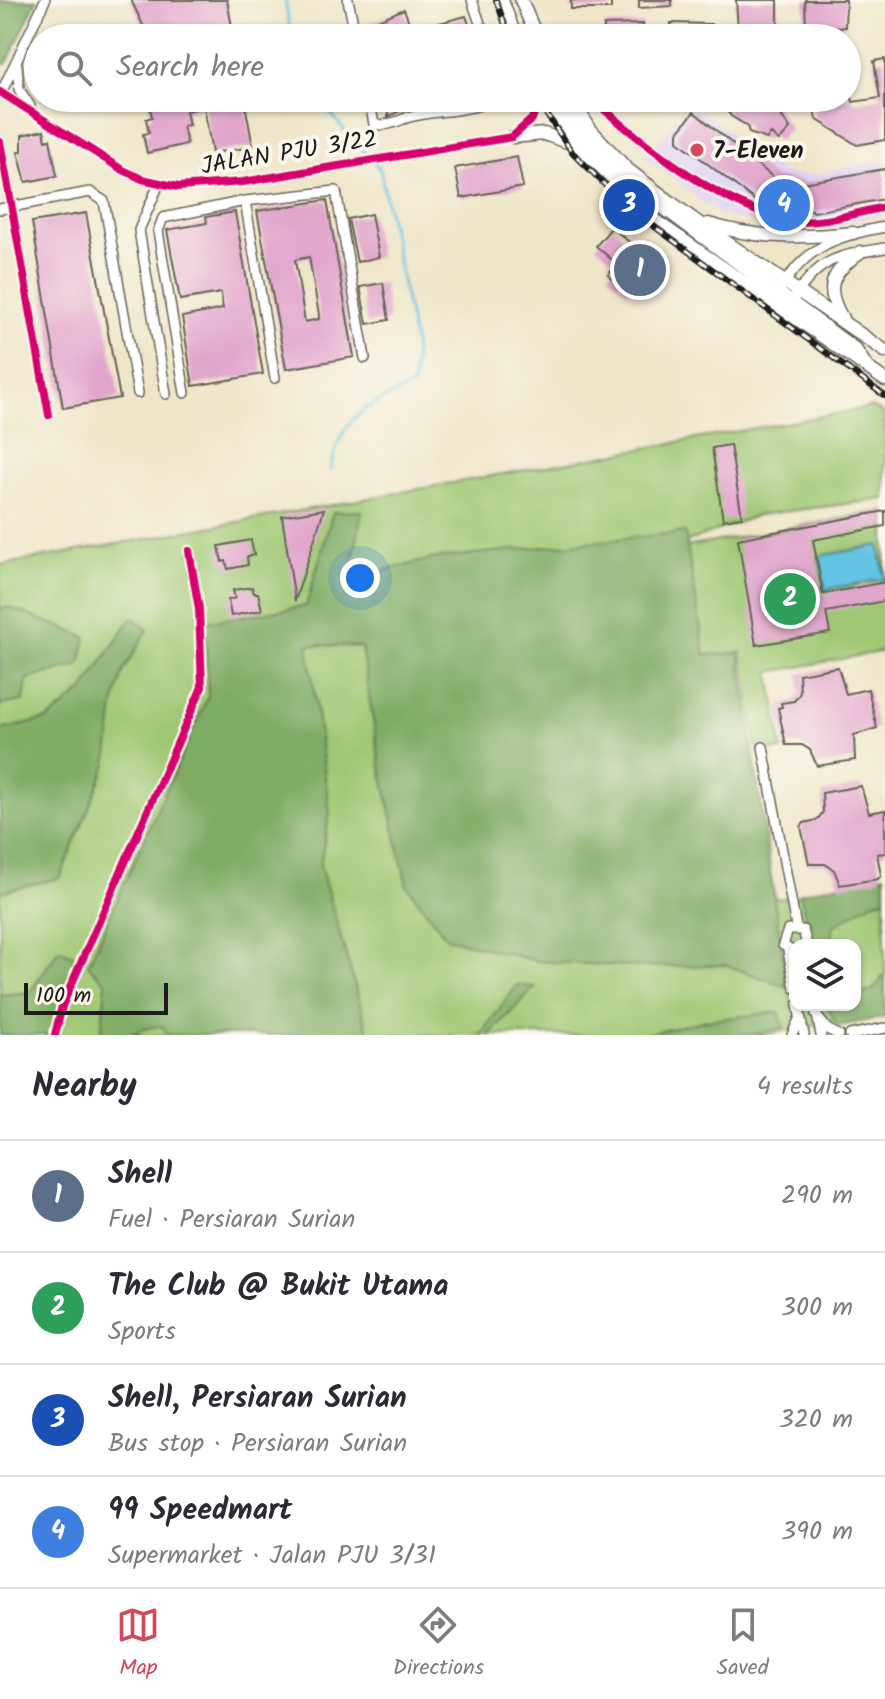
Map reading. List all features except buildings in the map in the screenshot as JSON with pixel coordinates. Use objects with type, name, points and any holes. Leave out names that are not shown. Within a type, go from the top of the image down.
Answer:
[{"type":"main road","points":[[502,0],[511,24]]},
{"type":"main road","points":[[521,0],[531,24]]},
{"type":"main road","points":[[554,112],[579,146],[660,224],[885,380]]},
{"type":"main road","points":[[564,112],[605,161],[639,190],[795,297],[855,349],[869,370]]},
{"type":"main road","points":[[580,112],[611,153],[782,288]]},
{"type":"main road","points":[[512,137],[544,134],[579,146]]},
{"type":"main road","points":[[693,219],[735,232],[771,237],[799,239],[853,233]]},
{"type":"main road","points":[[846,324],[833,302],[831,288],[841,266],[860,252]]},
{"type":"main road","points":[[795,297],[846,324],[885,351]]},
{"type":"street","points":[[34,24],[45,0]]},
{"type":"street","points":[[348,0],[353,24]]},
{"type":"street","points":[[472,0],[480,24]]},
{"type":"street","points":[[0,92],[24,46]]},
{"type":"street","points":[[0,74],[17,61]]},
{"type":"street","points":[[17,61],[19,89],[24,97]]},
{"type":"street","name":"JALAN PJU 3/22","points":[[0,92],[24,106]]},
{"type":"street","name":"JALAN PJU 3/22","points":[[35,112],[121,169],[159,184],[200,188],[512,137]]},
{"type":"street","points":[[372,112],[374,124],[382,126],[425,112]]},
{"type":"street","points":[[512,137],[537,112]]},
{"type":"street","points":[[607,112],[644,144],[747,208],[804,221],[885,207]]},
{"type":"street","points":[[0,142],[5,208],[49,415]]},
{"type":"street","points":[[159,184],[139,230],[166,394]]},
{"type":"street","points":[[185,393],[157,239],[163,218],[245,201],[336,191],[365,358]]},
{"type":"street","points":[[5,208],[90,192],[104,201],[138,393]]},
{"type":"street","points":[[245,201],[275,378]]},
{"type":"street","points":[[782,288],[811,252],[825,242],[885,227]]},
{"type":"street","points":[[795,297],[821,265],[860,252],[885,248]]},
{"type":"street","points":[[152,308],[169,305]]},
{"type":"street","points":[[155,328],[172,324]]},
{"type":"street","points":[[55,1035],[62,1006],[202,687],[199,609],[189,551]]},
{"type":"street","points":[[763,747],[796,927]]},
{"type":"street","points":[[796,927],[806,932],[807,939]]},
{"type":"street","points":[[789,947],[783,936],[796,927]]},
{"type":"street","points":[[799,1011],[804,1035]]},
{"type":"street","points":[[816,1011],[821,1035]]},
{"type":"street","points":[[817,1011],[827,1029],[839,1035]]},
{"type":"street","points":[[792,1035],[800,1017]]},
{"type":"street","points":[[850,1035],[885,1028]]},
{"type":"shaded area","points":[[685,112],[703,112],[783,173],[808,175],[885,161],[885,215],[800,231],[720,215],[644,156]]},
{"type":"green space","points":[[0,0],[37,0],[7,63],[0,65]]},
{"type":"green space","points":[[872,407],[885,414],[885,499],[758,515],[673,547],[776,899],[885,884],[885,1012],[764,1035],[52,1035],[0,1005],[0,565]]},
{"type":"green space","points":[[362,511],[350,579],[436,558],[685,532],[705,655],[739,653],[787,987],[726,965],[643,967],[536,961],[447,938],[407,886],[380,763],[361,647],[308,645],[330,813],[320,865],[369,1035],[168,1035],[162,1026],[129,1035],[101,1035],[106,983],[88,965],[208,696],[205,622],[306,606],[333,512]]},
{"type":"green space","points":[[885,511],[885,651],[770,672],[782,750],[757,751],[741,652],[705,658],[685,547]]},
{"type":"green space","points":[[9,607],[86,637],[80,665],[27,679],[24,701],[0,705],[0,609]]},
{"type":"green space","points":[[132,617],[148,630],[123,672],[114,706],[107,764],[60,878],[0,892],[0,730],[48,719],[82,692]]},
{"type":"green space","points":[[885,874],[885,899],[872,902],[832,927],[833,939],[810,939],[800,893]]},
{"type":"green space","points":[[59,949],[75,956],[53,1035],[0,1035],[0,995],[30,992]]},
{"type":"green space","points":[[885,974],[885,1017],[838,1026],[830,1011],[861,1011],[861,994],[873,990]]},
{"type":"green space","points":[[517,985],[535,987],[489,1035],[480,1035]]},
{"type":"green space","points":[[779,1012],[784,1028],[749,1035],[643,1035],[707,1020]]},
{"type":"water","points":[[879,545],[885,579],[825,590],[819,556]]},
{"type":"waterway","points":[[285,0],[289,24]]},
{"type":"waterway","points":[[329,112],[369,158]]},
{"type":"waterway","points":[[330,471],[341,436],[349,424],[368,408],[413,385],[415,347],[380,169],[375,163]]},
{"type":"railway","points":[[496,0],[505,24]]},
{"type":"railway","points":[[545,112],[573,153],[625,205],[885,396]]},
{"type":"cycle path","points":[[0,92],[24,107]]},
{"type":"cycle path","points":[[31,112],[121,169],[142,179],[178,187],[243,182],[512,137],[532,119],[535,112]]},
{"type":"cycle path","points":[[608,112],[686,173],[740,204],[768,215],[805,222],[885,207]]},
{"type":"cycle path","points":[[0,142],[49,415]]},
{"type":"cycle path","points":[[55,1035],[62,1006],[202,687],[199,609],[189,551]]},
{"type":"place","name":"7-Eleven","points":[[697,150]]},
{"type":"place","name":"Shell, Persiaran Surian","points":[[629,205]]},
{"type":"place","name":"99 Speedmart","points":[[784,205]]},
{"type":"place","name":"Shell","points":[[640,270]]},
{"type":"place","name":"The Club @ Bukit Utama","points":[[790,599]]}]
